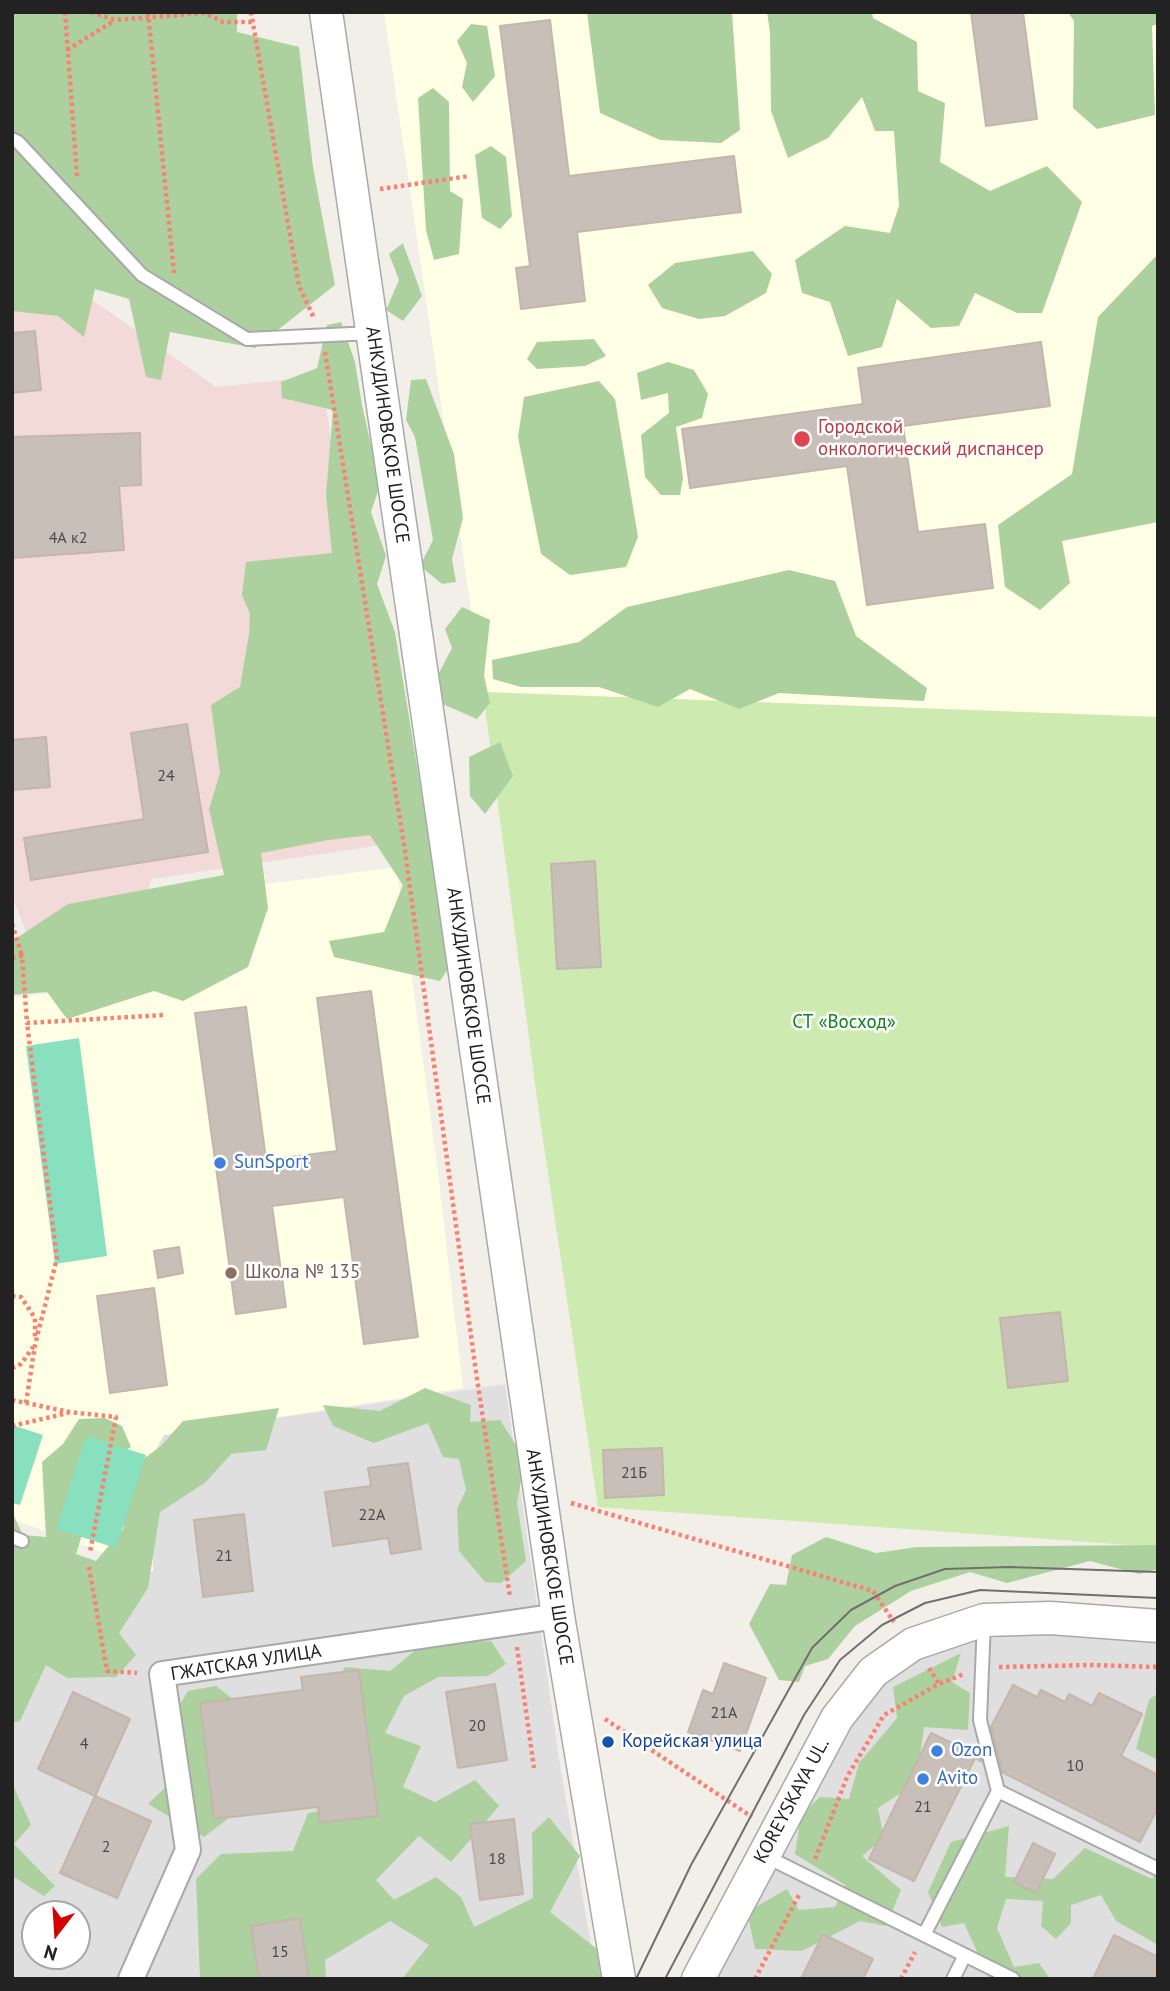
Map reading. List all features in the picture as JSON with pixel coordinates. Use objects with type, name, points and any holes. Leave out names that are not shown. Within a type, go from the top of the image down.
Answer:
[{"type":"street","name":"АНКУДИНОВСКОЕ ШОССЕ","points":[[326,12],[558,1616],[622,1971]]},
{"type":"street","name":"ГЖАТСКАЯ УЛИЦА","points":[[131,1979],[188,1850],[162,1674],[558,1616]]},
{"type":"street","name":"KOREYSKAYA UL.","points":[[698,1979],[837,1718],[873,1672],[913,1644],[984,1620],[1050,1618],[1158,1626]]},
{"type":"lane","points":[[12,139],[18,142],[142,275],[247,339],[372,334]]},
{"type":"lane","points":[[924,1935],[998,1791],[980,1720],[984,1620]]},
{"type":"lane","points":[[998,1791],[1158,1870]]},
{"type":"lane","points":[[769,1844],[808,1878],[1013,1979]]},
{"type":"lane","points":[[953,1979],[965,1955]]},
{"type":"path","points":[[65,12],[80,209]]},
{"type":"path","points":[[91,12],[115,20]]},
{"type":"path","points":[[251,12],[299,286],[322,336],[405,851],[476,1371],[534,1768]]},
{"type":"path","points":[[68,50],[115,20],[148,15],[205,13],[223,22],[252,22]]},
{"type":"path","points":[[148,15],[176,296]]},
{"type":"path","points":[[377,190],[469,176]]},
{"type":"path","points":[[12,924],[22,956],[27,1023],[57,1258],[35,1345],[26,1403]]},
{"type":"path","points":[[12,958],[22,956]]},
{"type":"path","points":[[27,1023],[164,1014]]},
{"type":"path","points":[[12,1296],[21,1297],[35,1318],[35,1345],[21,1364],[12,1368]]},
{"type":"path","points":[[12,1400],[69,1412],[116,1417],[90,1552]]},
{"type":"path","points":[[12,1426],[69,1412]]},
{"type":"path","points":[[564,1501],[873,1591],[939,1684]]},
{"type":"path","points":[[89,1567],[107,1671],[162,1674]]},
{"type":"path","points":[[595,1712],[760,1821],[769,1844],[813,1865],[847,1777],[884,1714],[939,1684],[982,1667],[1158,1667]]},
{"type":"path","points":[[755,1979],[808,1878]]},
{"type":"path","points":[[901,1979],[924,1935]]},
{"type":"shaded area","name":"Городской онкологический диспансер","points":[[384,12],[1158,12],[1158,717],[483,692]]},
{"type":"shaded area","points":[[77,289],[216,387],[321,376],[395,843],[152,879],[118,971],[47,982],[12,897],[12,290]]},
{"type":"shaded area","name":"Школа № 135","points":[[397,867],[438,1173],[463,1388],[164,1435],[149,1462],[153,1571],[12,1519],[12,998],[127,984],[152,899]]},
{"type":"shaded area","points":[[505,1384],[560,1765],[597,1979],[12,1979],[12,1655],[153,1571],[149,1462],[164,1435]]},
{"type":"shaded area","points":[[986,1630],[1158,1639],[1158,1979],[713,1979],[786,1832],[878,1681],[917,1651]]},
{"type":"green space","points":[[12,12],[237,12],[237,32],[299,47],[313,167],[335,285],[255,348],[170,332],[161,380],[146,377],[129,299],[95,289],[84,337],[58,316],[12,311]]},
{"type":"green space","points":[[587,12],[732,12],[740,130],[721,143],[660,140],[600,113]]},
{"type":"green space","points":[[767,12],[872,12],[873,18],[917,42],[918,91],[945,103],[940,162],[990,191],[1047,166],[1082,202],[1042,313],[1017,313],[975,293],[959,326],[931,328],[897,299],[882,347],[848,356],[830,302],[802,293],[795,260],[845,226],[890,233],[899,206],[894,131],[875,131],[862,97],[828,138],[788,158],[771,111],[770,32]]},
{"type":"green space","points":[[1068,12],[1158,12],[1158,24],[1152,26],[1155,115],[1097,129],[1073,108],[1074,21]]},
{"type":"green space","points":[[471,24],[487,26],[495,76],[473,102],[462,87],[467,63],[457,41]]},
{"type":"green space","points":[[433,88],[449,102],[450,191],[463,199],[459,254],[434,260],[426,230],[418,98]]},
{"type":"green space","points":[[491,146],[506,157],[512,216],[500,229],[482,218],[475,155]]},
{"type":"green space","points":[[403,243],[422,296],[403,321],[386,310],[399,280],[389,254]]},
{"type":"green space","points":[[753,251],[772,274],[766,293],[725,316],[699,319],[662,308],[648,285],[675,263]]},
{"type":"green space","points":[[1158,254],[1158,522],[1062,541],[1070,583],[1040,610],[1005,587],[998,525],[1072,474],[1098,317]]},
{"type":"green space","points":[[341,322],[355,362],[380,485],[371,512],[386,556],[377,584],[395,632],[450,966],[440,981],[334,957],[329,941],[384,932],[403,885],[370,835],[261,853],[268,908],[248,967],[183,1001],[154,991],[67,1019],[47,992],[12,995],[12,941],[68,904],[224,875],[209,809],[220,773],[211,705],[240,687],[250,614],[242,595],[246,562],[332,553],[326,495],[333,410],[282,398],[281,382],[317,368],[327,325]]},
{"type":"green space","points":[[594,339],[606,356],[585,366],[537,369],[527,359],[537,342]]},
{"type":"green space","points":[[668,362],[694,370],[708,394],[702,418],[676,427],[683,478],[680,495],[661,495],[645,477],[641,435],[669,413],[668,393],[641,400],[637,373]]},
{"type":"green space","points":[[426,379],[454,454],[463,518],[452,559],[456,582],[442,584],[420,566],[433,540],[415,437],[406,420],[411,380]]},
{"type":"green space","points":[[599,381],[615,399],[638,537],[626,567],[570,575],[541,554],[518,437],[524,397]]},
{"type":"green space","points":[[789,570],[835,581],[856,636],[927,688],[924,701],[779,693],[739,709],[690,689],[658,707],[599,687],[521,687],[493,679],[492,660],[579,642],[627,607]]},
{"type":"green space","points":[[462,607],[490,620],[484,675],[490,703],[477,719],[440,703],[439,673],[452,648],[445,629]]},
{"type":"green space","name":"СТ «Восход»","points":[[483,692],[1158,717],[1158,1547],[598,1507],[539,1113]]},
{"type":"green space","points":[[500,742],[513,776],[485,814],[470,796],[469,757]]},
{"type":"green space","points":[[79,1038],[107,1256],[55,1264],[26,1046]]},
{"type":"green space","points":[[425,1388],[471,1405],[470,1422],[500,1420],[525,1459],[517,1503],[526,1561],[501,1583],[485,1582],[459,1551],[457,1509],[466,1490],[459,1459],[443,1457],[428,1423],[374,1443],[333,1426],[323,1405],[380,1411]]},
{"type":"green space","points":[[279,1408],[266,1450],[231,1454],[206,1482],[160,1512],[148,1588],[119,1633],[136,1655],[116,1677],[67,1678],[46,1665],[20,1721],[12,1723],[12,1512],[23,1535],[46,1537],[42,1462],[63,1444],[79,1419],[105,1418],[122,1426],[131,1447],[89,1473],[88,1516],[76,1554],[96,1561],[123,1529],[131,1468],[161,1446],[183,1421]]},
{"type":"green space","points":[[12,1425],[43,1435],[20,1505],[12,1503]]},
{"type":"green space","points":[[86,1436],[146,1455],[116,1548],[56,1529]]},
{"type":"green space","points":[[826,1537],[876,1553],[917,1547],[1158,1545],[1158,1569],[1139,1574],[1090,1561],[1007,1583],[970,1572],[911,1591],[855,1626],[828,1659],[805,1666],[799,1682],[779,1680],[749,1624],[770,1584],[786,1585],[792,1555]]},
{"type":"green space","points":[[491,1641],[506,1664],[488,1676],[438,1677],[404,1696],[385,1733],[421,1746],[403,1787],[435,1802],[475,1780],[499,1806],[451,1862],[419,1836],[376,1880],[394,1900],[436,1877],[461,1897],[474,1927],[533,1898],[532,1833],[549,1817],[580,1856],[550,1912],[602,1953],[601,1979],[402,1979],[429,1945],[390,1921],[325,1960],[326,1979],[200,1979],[196,1879],[221,1854],[293,1851],[308,1813],[354,1806],[329,1723],[344,1667],[390,1671],[423,1644]]},
{"type":"green space","points":[[961,1653],[952,1682],[970,1693],[968,1730],[924,1727],[916,1783],[878,1808],[884,1838],[862,1856],[901,1890],[886,1926],[860,1921],[802,1951],[755,1949],[747,1912],[787,1889],[799,1910],[835,1907],[845,1885],[795,1854],[801,1815],[820,1797],[849,1799],[859,1763],[897,1718],[893,1687]]},
{"type":"green space","points":[[216,1686],[250,1712],[251,1801],[204,1837],[148,1804],[171,1782],[161,1738],[188,1691]]},
{"type":"green space","points":[[1158,1693],[1158,1760],[1136,1749],[1149,1700]]},
{"type":"green space","points":[[12,1783],[31,1825],[14,1844],[55,1886],[44,1896],[12,1876]]},
{"type":"green space","points":[[1009,1826],[1005,1877],[1053,1879],[1085,1848],[1152,1879],[1158,1869],[1158,1945],[1116,1921],[1101,1895],[1071,1905],[1071,1923],[1056,1939],[1041,1926],[1043,1901],[1006,1899],[997,1928],[1014,1967],[1039,1963],[1050,1979],[1020,1979],[1017,1975],[989,1978],[964,1923],[942,1927],[928,1892],[951,1842]]},
{"type":"building","points":[[971,12],[1023,12],[1037,119],[986,126]]},
{"type":"building","points":[[550,20],[569,176],[734,156],[741,212],[577,232],[585,301],[521,309],[516,268],[530,266],[500,26]]},
{"type":"building","points":[[35,331],[41,390],[12,393],[12,333]]},
{"type":"building","points":[[1041,342],[1050,406],[903,426],[918,532],[985,524],[993,588],[867,605],[847,466],[690,488],[682,429],[863,404],[858,368]]},
{"type":"building","points":[[140,433],[141,485],[119,486],[124,550],[12,558],[12,437]]},
{"type":"building","points":[[187,724],[208,852],[31,880],[24,838],[144,819],[131,733]]},
{"type":"building","points":[[46,737],[50,787],[12,790],[12,740]]},
{"type":"building","points":[[595,861],[601,967],[557,969],[551,864]]},
{"type":"building","points":[[371,991],[418,1337],[364,1344],[344,1197],[272,1206],[286,1307],[236,1314],[195,1013],[246,1007],[266,1160],[337,1151],[317,998]]},
{"type":"building","points":[[179,1247],[183,1273],[158,1278],[154,1251]]},
{"type":"building","points":[[154,1288],[167,1385],[110,1393],[97,1296]]},
{"type":"building","points":[[1060,1312],[1068,1381],[1008,1388],[1000,1318]]},
{"type":"building","points":[[662,1448],[664,1495],[605,1498],[603,1450]]},
{"type":"building","points":[[408,1463],[421,1549],[391,1554],[388,1538],[333,1546],[325,1492],[371,1486],[368,1468]]},
{"type":"building","points":[[244,1514],[253,1591],[203,1597],[194,1520]]},
{"type":"building","points":[[724,1663],[766,1678],[740,1751],[688,1732],[703,1690],[713,1694]]},
{"type":"building","points":[[359,1670],[378,1816],[320,1823],[318,1807],[214,1819],[200,1703],[303,1690],[301,1677]]},
{"type":"building","points":[[495,1684],[507,1760],[458,1768],[446,1692]]},
{"type":"building","points":[[1013,1685],[1037,1697],[1041,1690],[1065,1702],[1069,1694],[1092,1706],[1099,1693],[1142,1714],[1121,1756],[1158,1775],[1158,1808],[1140,1842],[1002,1772],[991,1727]]},
{"type":"building","points":[[73,1692],[130,1719],[95,1796],[38,1769]]},
{"type":"building","points":[[931,1733],[977,1755],[979,1751],[982,1762],[975,1758],[914,1881],[869,1859]]},
{"type":"building","points":[[95,1796],[151,1821],[117,1898],[60,1873]]},
{"type":"building","points":[[514,1819],[523,1894],[480,1900],[470,1824]]},
{"type":"building","points":[[1033,1843],[1055,1854],[1036,1893],[1014,1882]]},
{"type":"building","points":[[300,1918],[309,1979],[259,1979],[251,1926]]},
{"type":"building","points":[[823,1934],[873,1959],[863,1979],[801,1979]]},
{"type":"building","points":[[1114,1935],[1158,1957],[1158,1979],[1093,1979]]},
{"type":"tram line","points":[[636,1979],[691,1865],[812,1648],[851,1610],[895,1586],[945,1569],[1009,1567],[1158,1572]]},
{"type":"tram line","points":[[665,1979],[804,1715],[840,1660],[882,1625],[925,1603],[980,1590],[1158,1598]]},
{"type":"place","name":"Городской онкологический диспансер","points":[[802,439]]},
{"type":"place","name":"SunSport","points":[[220,1163]]},
{"type":"place","name":"Школа № 135","points":[[231,1273]]},
{"type":"place","name":"Корейская улица","points":[[608,1742]]},
{"type":"place","name":"Ozon","points":[[937,1751]]},
{"type":"place","name":"Avito","points":[[923,1779]]}]
